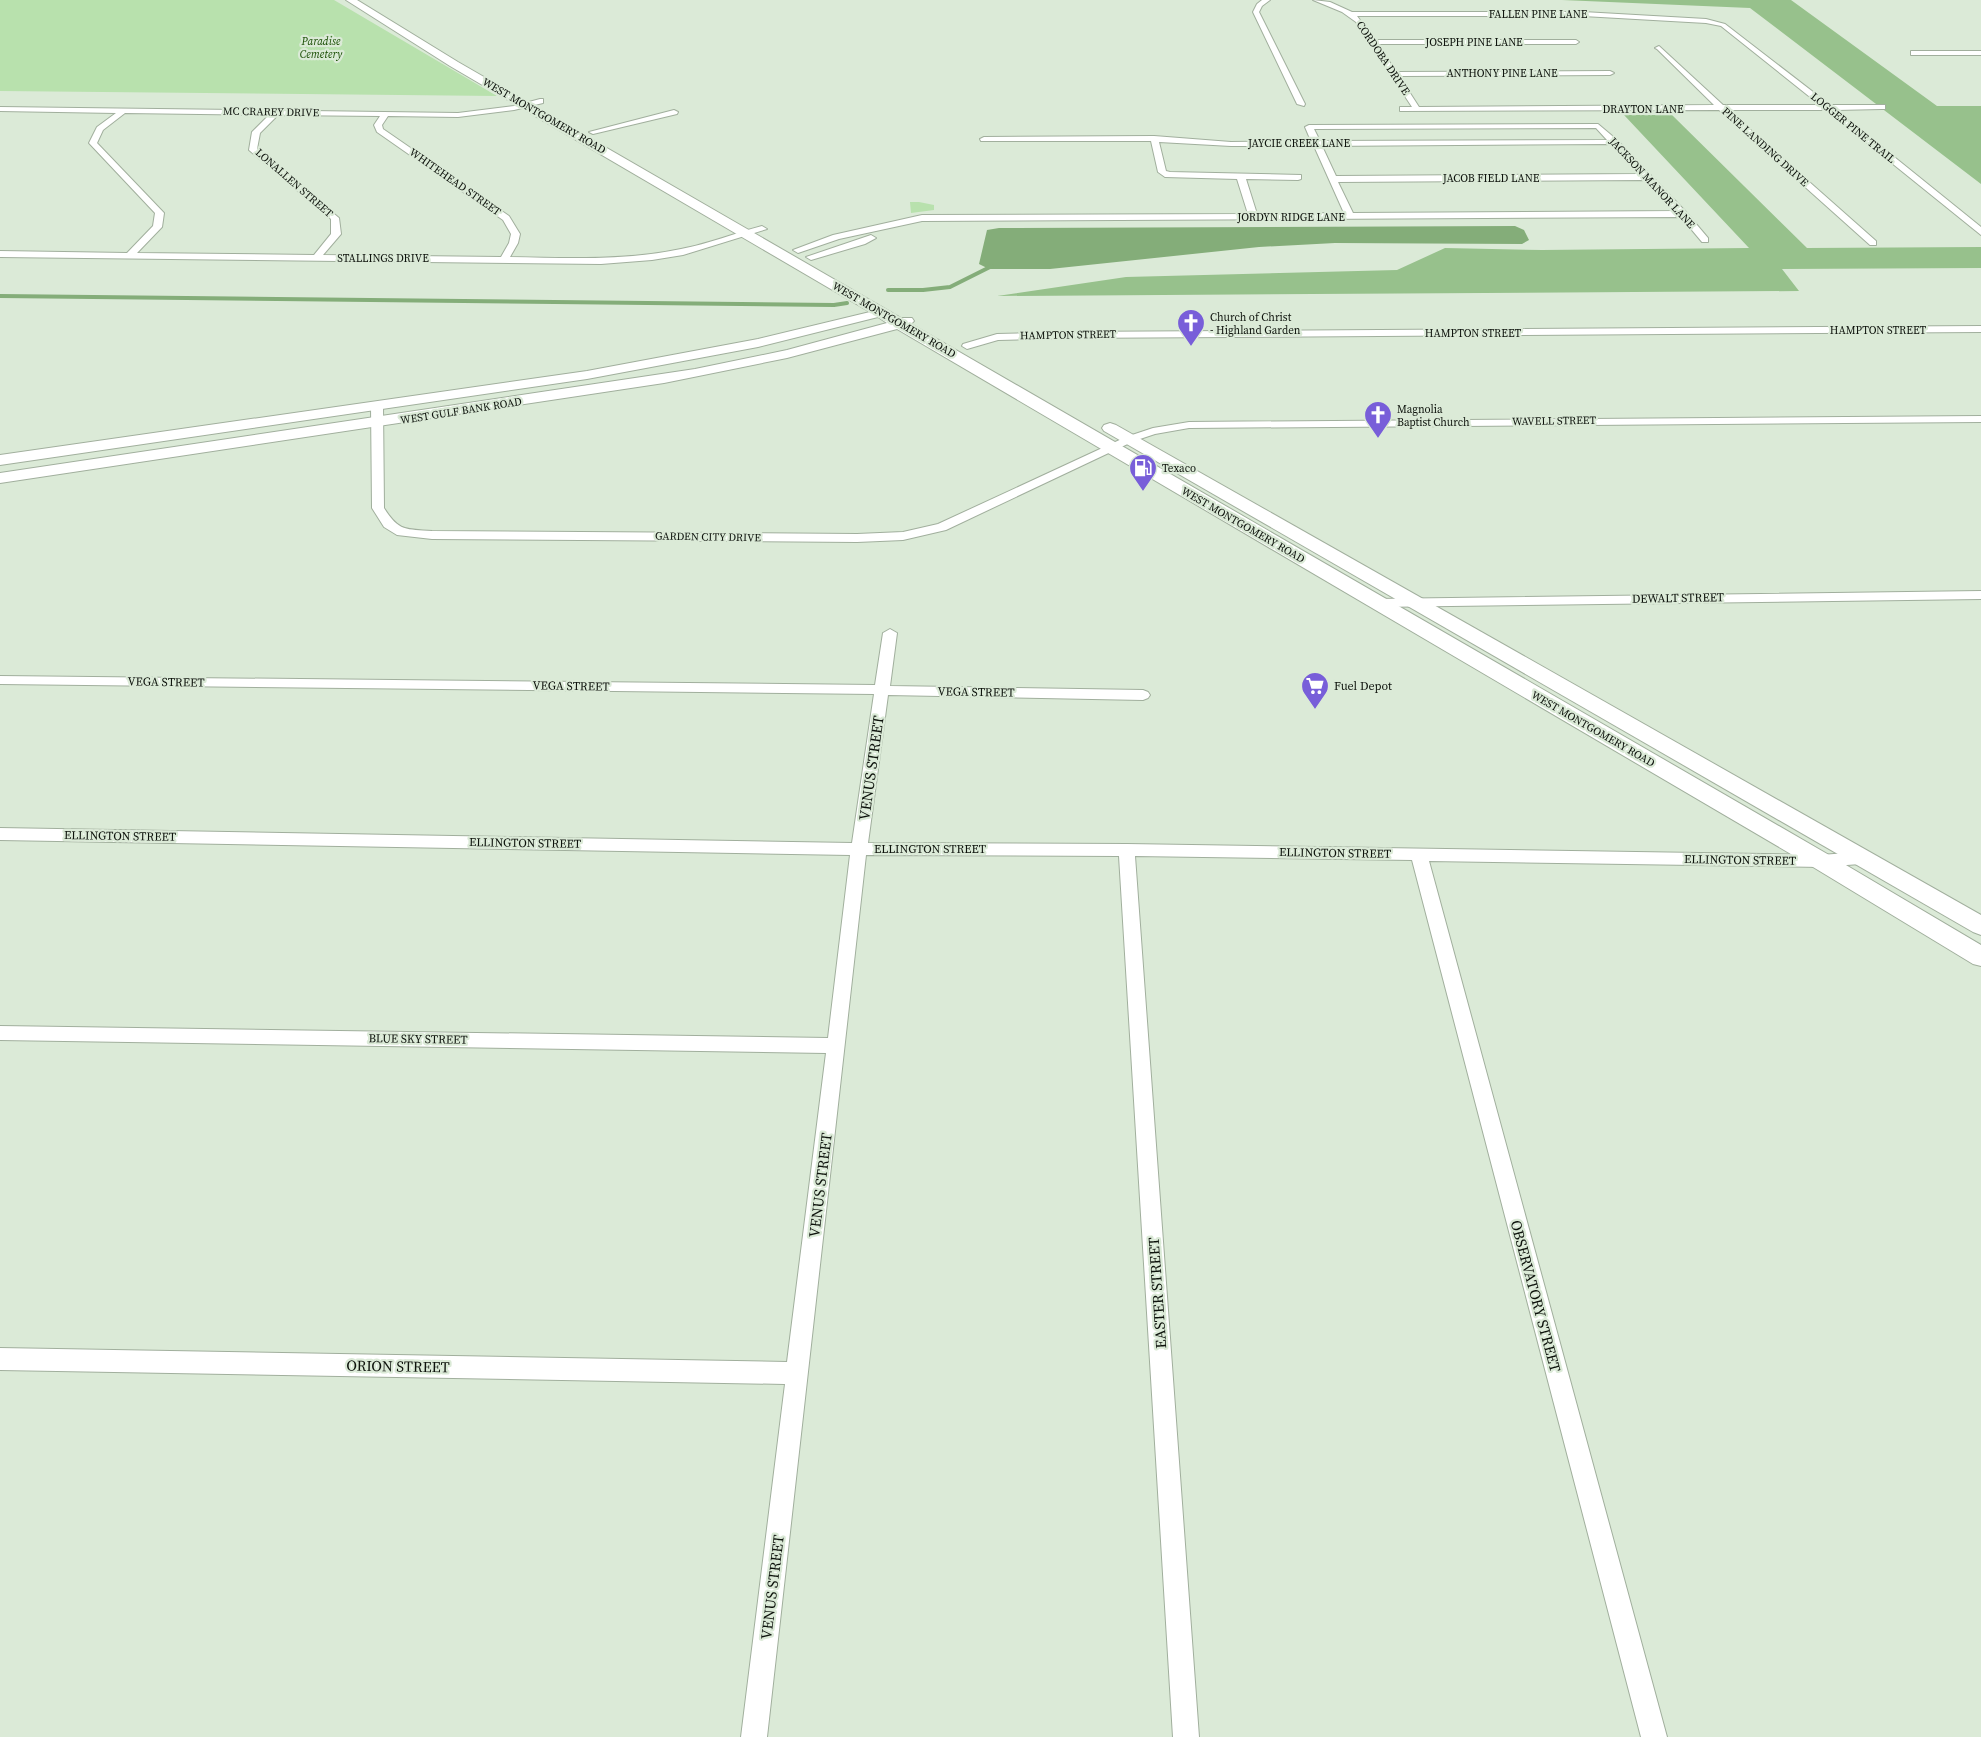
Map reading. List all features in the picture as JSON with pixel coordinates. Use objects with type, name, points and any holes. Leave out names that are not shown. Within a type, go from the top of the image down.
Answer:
[{"type":"main road","name":"WEST MONTGOMERY ROAD","points":[[351,0],[525,105],[746,227],[881,313]]},
{"type":"main road","points":[[369,0],[438,42]]},
{"type":"main road","name":"WEST MONTGOMERY ROAD","points":[[524,92],[683,184]]},
{"type":"main road","name":"WEST MONTGOMERY ROAD","points":[[746,227],[762,229],[811,257],[899,316],[1112,448],[1821,861],[1981,957]]},
{"type":"main road","name":"WEST GULF BANK ROAD","points":[[0,460],[658,364],[751,346],[881,313],[917,318]]},
{"type":"main road","name":"WEST GULF BANK ROAD","points":[[0,478],[664,379],[754,362],[830,343],[899,316]]},
{"type":"main road","name":"WEST MONTGOMERY ROAD","points":[[917,318],[981,355]]},
{"type":"main road","points":[[996,363],[1016,375]]},
{"type":"main road","points":[[658,364],[664,379]]},
{"type":"main road","name":"WEST MONTGOMERY ROAD","points":[[1098,421],[1981,926]]},
{"type":"main road","points":[[122,461],[126,442]]},
{"type":"street","points":[[1268,0],[1259,5],[1256,12],[1301,104]]},
{"type":"street","name":"CORDOBA DRIVE","points":[[1316,0],[1339,7],[1352,14],[1359,21],[1417,109]]},
{"type":"street","name":"FALLEN PINE LANE","points":[[1352,14],[1583,14],[1706,21],[1723,25]]},
{"type":"street","name":"LOGGER PINE TRAIL","points":[[1723,25],[1981,232]]},
{"type":"street","name":"JOSEPH PINE LANE","points":[[1373,42],[1576,42]]},
{"type":"street","name":"PINE LANDING DRIVE","points":[[1658,48],[1721,108],[1873,243]]},
{"type":"street","points":[[1914,53],[1981,53]]},
{"type":"street","name":"ANTHONY PINE LANE","points":[[1394,74],[1610,73]]},
{"type":"street","name":"MC CRAREY DRIVE","points":[[0,109],[458,114],[486,112],[540,101]]},
{"type":"street","name":"DRAYTON LANE","points":[[1403,109],[1882,107]]},
{"type":"street","points":[[124,110],[100,129],[93,143],[160,213],[157,227],[129,256]]},
{"type":"street","name":"LONALLEN STREET","points":[[277,112],[255,132],[251,139],[253,150],[335,218],[336,234],[316,258]]},
{"type":"street","points":[[593,132],[674,112]]},
{"type":"street","name":"WHITEHEAD STREET","points":[[386,114],[378,125],[380,130],[506,218],[515,228],[517,238],[504,259]]},
{"type":"street","name":"JACKSON MANOR LANE","points":[[1317,143],[1310,127],[1598,126],[1683,214],[1705,240]]},
{"type":"street","points":[[1154,138],[1162,172],[1168,175],[1298,176]]},
{"type":"street","name":"JAYCIE CREEK LANE","points":[[984,139],[1154,138],[1185,139],[1214,144],[1614,142]]},
{"type":"street","points":[[1317,143],[1350,216]]},
{"type":"street","points":[[1241,177],[1254,217]]},
{"type":"street","name":"JACOB FIELD LANE","points":[[1334,179],[1647,177]]},
{"type":"street","name":"JORDYN RIDGE LANE","points":[[798,250],[836,237],[922,218],[1683,214]]},
{"type":"street","name":"JORDYN RIDGE LANE","points":[[811,257],[862,242],[900,223]]},
{"type":"street","name":"STALLINGS DRIVE","points":[[0,254],[601,261],[652,257],[683,252],[746,227]]},
{"type":"street","name":"HAMPTON STREET","points":[[967,346],[997,337],[1048,335],[1981,330]]},
{"type":"street","name":"GARDEN CITY DRIVE","points":[[377,406],[378,508],[388,524],[401,532],[432,535],[857,538],[903,536],[942,527],[1130,440]]},
{"type":"street","name":"WAVELL STREET","points":[[1130,440],[1154,431],[1189,425],[1981,418]]},
{"type":"street","name":"DEWALT STREET","points":[[1376,603],[1981,595]]},
{"type":"street","name":"VENUS STREET","points":[[754,1737],[859,849],[890,633]]},
{"type":"street","name":"VEGA STREET","points":[[0,680],[882,690],[1143,695]]},
{"type":"street","name":"ELLINGTON STREET","points":[[0,834],[859,849],[1127,850],[1821,861],[1860,858]]},
{"type":"street","name":"EASTER STREET","points":[[1127,850],[1186,1737]]},
{"type":"street","name":"OBSERVATORY STREET","points":[[1419,855],[1654,1737]]},
{"type":"street","name":"BLUE SKY STREET","points":[[0,1033],[837,1046]]},
{"type":"street","name":"ORION STREET","points":[[0,1359],[797,1373]]},
{"type":"green space","name":"Paradise Cemetery","points":[[0,0],[334,0],[497,96],[0,91]]},
{"type":"green space","points":[[910,202],[934,205],[934,210],[911,213]]},
{"type":"shaded area","points":[[1562,0],[1791,0],[1937,106],[1981,106],[1981,184],[1750,8]]},
{"type":"shaded area","points":[[1624,115],[1672,115],[1807,248],[1981,247],[1981,268],[1782,269],[1799,291],[997,296],[1126,277],[1397,270],[1445,248],[1542,250],[1749,248]]},
{"type":"shaded area","points":[[1515,226],[1524,230],[1529,240],[1522,244],[1335,243],[1259,247],[1050,269],[989,269],[979,264],[987,230],[999,228]]},
{"type":"waterway","points":[[888,290],[923,290],[950,287],[992,266]]},
{"type":"waterway","points":[[0,296],[834,305],[847,303]]},
{"type":"place","name":"Church of Christ - Highland Garden","points":[[1191,347]]},
{"type":"place","name":"Magnolia Baptist Church","points":[[1378,439]]},
{"type":"place","name":"Texaco","points":[[1143,492]]},
{"type":"place","name":"Fuel Depot","points":[[1315,710]]}]
